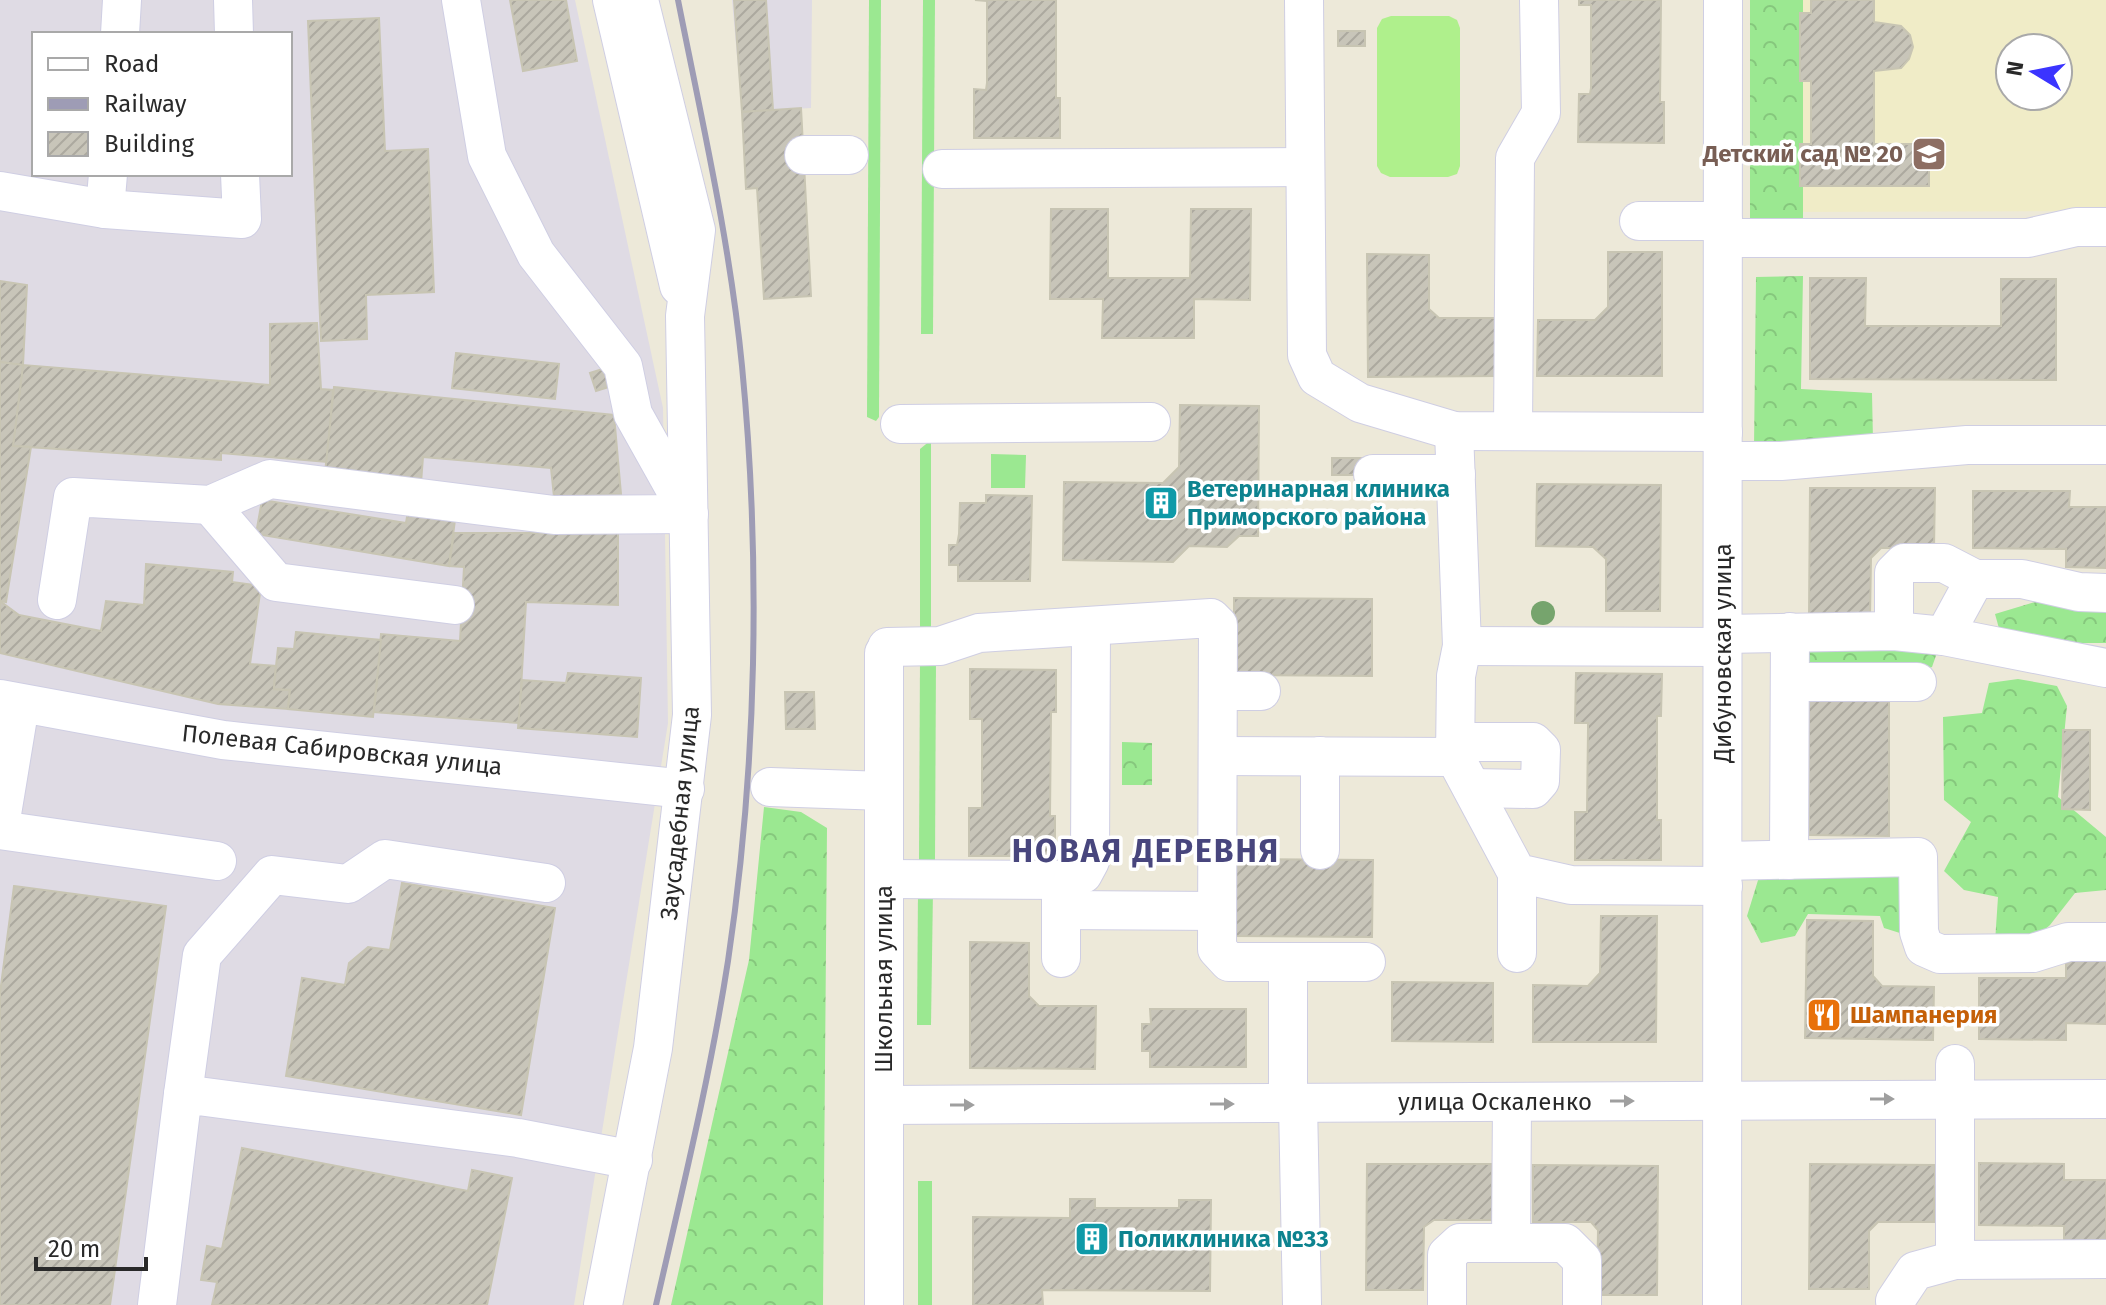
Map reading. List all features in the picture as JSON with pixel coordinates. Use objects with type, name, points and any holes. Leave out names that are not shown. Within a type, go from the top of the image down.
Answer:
[{"type":"street","points":[[120,32],[122,0]]},
{"type":"street","points":[[233,0],[234,32]]},
{"type":"street","points":[[57,600],[73,497],[210,505],[270,479],[554,515],[689,514],[633,414],[623,366],[536,254],[487,156],[461,0]]},
{"type":"street","points":[[612,0],[685,316]]},
{"type":"street","points":[[639,0],[696,230],[685,316]]},
{"type":"street","points":[[1304,0],[1307,355],[1317,377],[1360,403],[1454,431],[1513,431],[1723,447],[1780,467],[1967,445],[2106,445]]},
{"type":"street","points":[[1513,431],[1515,158],[1541,113],[1539,0]]},
{"type":"street","name":"Дибуновская улица","points":[[1722,1305],[1723,230],[1737,48],[1723,0]]},
{"type":"street","points":[[804,155],[849,155]]},
{"type":"street","points":[[942,169],[1305,167]]},
{"type":"street","points":[[0,191],[106,192],[242,219],[240,176]]},
{"type":"street","points":[[1639,221],[1723,230],[2028,238],[2076,227],[2106,227]]},
{"type":"street","name":"Заусадебная улица","points":[[603,1305],[653,1048],[692,715],[685,316]]},
{"type":"street","points":[[900,424],[1151,422]]},
{"type":"street","points":[[1454,431],[1462,646],[1456,676],[1461,762],[1517,873],[1517,953]]},
{"type":"street","points":[[1373,474],[1456,474]]},
{"type":"street","points":[[210,505],[276,582],[455,605]]},
{"type":"street","points":[[1894,631],[1894,573],[1904,563],[1944,563],[1975,579],[2022,579],[2079,592],[2106,593]]},
{"type":"street","points":[[1944,636],[1975,579]]},
{"type":"street","points":[[1061,958],[1061,895],[1083,874],[1090,861],[1091,626],[1211,618],[1218,625],[1217,949],[1229,962],[1366,962]]},
{"type":"street","name":"Школьная улица","points":[[884,1305],[886,650],[940,646],[979,633],[1091,626]]},
{"type":"street","points":[[1462,646],[1723,640],[1790,632],[1894,631],[1944,636],[2106,668]]},
{"type":"street","points":[[1789,860],[1790,632]]},
{"type":"street","points":[[1790,682],[1917,682]]},
{"type":"street","points":[[1218,691],[1261,691]]},
{"type":"street","points":[[10,702],[0,828],[217,861]]},
{"type":"street","name":"Полевая Сабировская улица","points":[[10,702],[223,740],[615,779],[685,789]]},
{"type":"street","points":[[1218,756],[1320,756],[1461,762]]},
{"type":"street","points":[[1320,756],[1320,850]]},
{"type":"street","points":[[770,787],[884,791]]},
{"type":"street","points":[[1517,873],[1571,885],[1723,874],[1789,860],[1918,857],[1919,932],[1924,947],[1940,954],[2033,953],[2068,942],[2106,942]]},
{"type":"street","points":[[157,1305],[202,955],[272,875],[348,884],[385,859],[546,883]]},
{"type":"street","points":[[884,879],[1217,911]]},
{"type":"street","points":[[1288,962],[1302,1305]]},
{"type":"street","points":[[1955,1260],[1956,1082]]},
{"type":"street","name":"улица Оскаленко","points":[[884,1105],[1723,1100],[1956,1082],[2106,1099]]},
{"type":"street","points":[[183,1094],[518,1138],[633,1160]]},
{"type":"street","points":[[1511,1243],[1512,1102]]},
{"type":"street","points":[[1447,1305],[1447,1255],[1460,1243],[1565,1243],[1582,1260],[1582,1305]]},
{"type":"street","points":[[1895,1301],[1915,1271],[1955,1260],[2106,1259]]},
{"type":"shaded area","points":[[0,0],[575,0],[663,408],[668,723],[574,1305],[0,1305]]},
{"type":"shaded area","points":[[732,0],[812,0],[811,108],[742,112]]},
{"type":"shaded area","name":"Детский сад № 20","points":[[1751,0],[2106,0],[2106,211],[1751,212]]},
{"type":"green space","points":[[869,0],[881,0],[879,417],[876,421],[867,417]]},
{"type":"green space","points":[[923,0],[935,0],[933,334],[921,334]]},
{"type":"green space","points":[[1750,0],[1803,0],[1803,224],[1750,224]]},
{"type":"green space","points":[[1391,16],[1449,16],[1457,20],[1460,28],[1460,166],[1457,174],[1448,177],[1390,177],[1381,173],[1377,166],[1377,28],[1382,19]]},
{"type":"green space","points":[[1803,276],[1801,389],[1872,393],[1873,441],[1754,447],[1756,277]]},
{"type":"green space","points":[[931,440],[931,630],[920,630],[920,449]]},
{"type":"green space","points":[[991,454],[1026,455],[1025,488],[991,488]]},
{"type":"green space","points":[[2045,599],[2106,607],[2106,643],[2068,643],[2000,632],[1995,614]]},
{"type":"green space","points":[[1820,637],[1939,647],[1932,667],[1902,679],[1816,678],[1800,655]]},
{"type":"green space","points":[[920,659],[936,659],[935,861],[919,861]]},
{"type":"green space","points":[[2018,679],[2057,686],[2067,706],[2058,797],[2106,837],[2106,890],[2075,893],[2050,925],[2026,946],[1995,942],[1998,897],[1964,890],[1944,871],[1971,822],[1944,800],[1943,717],[1982,713],[1989,683]]},
{"type":"green space","points":[[1122,742],[1152,743],[1152,785],[1122,785]]},
{"type":"green space","points":[[764,807],[801,812],[827,828],[823,1305],[671,1305],[749,960]]},
{"type":"green space","points":[[1914,876],[1903,934],[1884,928],[1880,916],[1808,914],[1795,936],[1761,943],[1747,916],[1759,877]]},
{"type":"green space","points":[[918,890],[933,890],[931,1025],[917,1025]]},
{"type":"green space","points":[[918,1181],[932,1181],[932,1305],[918,1305]]},
{"type":"building","points":[[510,0],[566,0],[577,61],[523,71]]},
{"type":"building","points":[[734,0],[766,0],[773,110],[742,112]]},
{"type":"building","points":[[975,0],[1056,0],[1056,98],[1060,98],[1060,138],[974,138],[974,89],[986,90],[987,83],[987,1]]},
{"type":"building","points":[[1579,0],[1661,0],[1660,102],[1664,102],[1664,143],[1578,142],[1579,94],[1590,94],[1591,88],[1591,5],[1579,5]]},
{"type":"building","points":[[1811,0],[1874,0],[1874,22],[1901,26],[1910,35],[1913,47],[1909,59],[1901,68],[1874,71],[1874,144],[1929,144],[1929,186],[1800,186],[1800,144],[1811,144],[1811,81],[1800,81],[1800,13],[1811,13]]},
{"type":"building","points":[[379,18],[385,151],[428,149],[434,292],[366,295],[367,339],[321,341],[308,21]]},
{"type":"building","points":[[1338,31],[1365,31],[1365,46],[1338,46]]},
{"type":"building","points":[[801,108],[811,296],[764,299],[757,188],[746,189],[742,112]]},
{"type":"building","points":[[1051,209],[1108,209],[1108,278],[1190,278],[1191,209],[1251,209],[1250,300],[1194,299],[1194,338],[1102,338],[1103,299],[1050,299]]},
{"type":"building","points":[[1608,252],[1662,252],[1662,376],[1537,376],[1538,320],[1595,320],[1608,307]]},
{"type":"building","points":[[1367,254],[1429,255],[1429,309],[1439,318],[1496,318],[1497,376],[1368,377]]},
{"type":"building","points":[[1810,278],[1866,278],[1865,326],[2001,326],[2001,279],[2056,279],[2056,380],[1810,379]]},
{"type":"building","points":[[0,281],[27,285],[23,365],[0,362]]},
{"type":"building","points":[[317,323],[321,389],[333,390],[327,462],[221,453],[221,460],[13,446],[23,365],[270,385],[270,324]]},
{"type":"building","points":[[456,353],[559,364],[555,399],[452,388]]},
{"type":"building","points":[[0,362],[23,365],[13,446],[31,447],[6,602],[0,601]]},
{"type":"building","points":[[609,367],[615,385],[596,391],[590,373]]},
{"type":"building","points":[[334,387],[614,415],[621,494],[554,497],[551,468],[423,457],[421,483],[325,473]]},
{"type":"building","name":"Ветеринарная клиника Приморского района","points":[[1180,405],[1259,406],[1258,536],[1239,536],[1227,547],[1189,546],[1173,562],[1063,560],[1064,482],[1163,483],[1179,467]]},
{"type":"building","points":[[1332,458],[1363,458],[1363,475],[1332,475]]},
{"type":"building","points":[[1537,484],[1661,485],[1660,611],[1606,611],[1606,559],[1593,547],[1536,546]]},
{"type":"building","points":[[1810,488],[1935,488],[1934,548],[1881,548],[1871,558],[1870,617],[1809,617]]},
{"type":"building","points":[[1973,491],[2070,491],[2069,507],[2106,507],[2106,568],[2066,567],[2066,549],[1973,548]]},
{"type":"building","points":[[986,495],[1032,496],[1030,581],[958,581],[958,565],[949,565],[949,545],[957,545],[959,534],[960,503],[986,503]]},
{"type":"building","points":[[262,500],[406,523],[409,505],[456,512],[449,566],[256,534]]},
{"type":"building","points":[[454,533],[618,533],[618,605],[526,602],[519,723],[374,712],[381,634],[460,641],[464,567],[449,566]]},
{"type":"building","points":[[146,564],[233,572],[232,582],[261,586],[250,664],[276,666],[274,689],[290,690],[288,709],[218,704],[0,653],[0,601],[19,615],[101,631],[106,601],[144,605]]},
{"type":"building","points":[[1234,598],[1372,599],[1372,676],[1234,675]]},
{"type":"building","points":[[296,632],[381,640],[373,717],[288,709],[290,690],[274,689],[276,666],[278,648],[294,649]]},
{"type":"building","points":[[970,669],[1056,670],[1056,712],[1051,712],[1050,816],[1055,816],[1055,856],[969,856],[969,808],[982,808],[982,719],[970,719]]},
{"type":"building","points":[[568,673],[641,678],[637,737],[518,728],[522,680],[566,683]]},
{"type":"building","points":[[1576,673],[1662,674],[1661,716],[1657,716],[1657,820],[1661,820],[1661,860],[1575,860],[1575,812],[1587,812],[1588,729],[1588,723],[1575,723]]},
{"type":"building","points":[[785,692],[814,692],[815,729],[786,729]]},
{"type":"building","points":[[1809,700],[1889,700],[1889,836],[1809,835]]},
{"type":"building","points":[[2063,730],[2090,730],[2090,810],[2062,809]]},
{"type":"building","points":[[1234,859],[1373,860],[1372,937],[1234,936]]},
{"type":"building","points":[[402,883],[555,908],[521,1115],[286,1076],[302,978],[345,985],[349,963],[368,947],[390,950]]},
{"type":"building","points":[[14,886],[166,906],[110,1305],[0,1305],[0,993]]},
{"type":"building","points":[[1601,916],[1657,916],[1656,1042],[1533,1042],[1533,985],[1588,986],[1600,973]]},
{"type":"building","points":[[1807,920],[1873,921],[1873,976],[1882,986],[1934,987],[1933,1040],[1805,1038]]},
{"type":"building","points":[[970,942],[1029,943],[1029,996],[1039,1006],[1096,1006],[1095,1069],[970,1068]]},
{"type":"building","points":[[2066,961],[2106,961],[2106,1024],[2066,1023],[2066,1040],[1979,1039],[1979,978],[2066,978]]},
{"type":"building","points":[[1392,982],[1493,983],[1493,1042],[1392,1041]]},
{"type":"building","points":[[1150,1009],[1246,1009],[1246,1067],[1150,1067],[1150,1051],[1142,1051],[1142,1024],[1151,1024]]},
{"type":"building","points":[[242,1148],[468,1191],[472,1170],[512,1178],[487,1305],[212,1305],[217,1282],[201,1280],[207,1246],[222,1249]]},
{"type":"building","points":[[1979,1163],[2064,1164],[2064,1180],[2106,1180],[2106,1243],[2064,1242],[2064,1226],[1979,1225]]},
{"type":"building","points":[[1367,1164],[1492,1164],[1492,1220],[1434,1220],[1424,1227],[1423,1290],[1366,1290]]},
{"type":"building","points":[[1810,1164],[1935,1165],[1934,1222],[1878,1222],[1869,1231],[1869,1289],[1809,1289]]},
{"type":"building","points":[[1533,1165],[1658,1166],[1657,1295],[1597,1295],[1598,1230],[1591,1222],[1533,1222]]},
{"type":"building","name":"Поликлиника №33","points":[[1070,1199],[1095,1199],[1095,1208],[1179,1208],[1179,1200],[1211,1200],[1210,1291],[1042,1290],[1043,1305],[973,1305],[973,1217],[1070,1218]]},
{"type":"railway","points":[[656,1305],[704,1091],[728,961],[745,813],[753,664],[752,514],[737,320],[723,228],[678,0]]},
{"type":"place","name":"Детский сад № 20","points":[[1929,154]]},
{"type":"place","name":"Ветеринарная клиника Приморского района","points":[[1161,503]]},
{"type":"place","name":"Шампанерия","points":[[1824,1015]]},
{"type":"place","name":"Поликлиника №33","points":[[1092,1239]]},
{"type":"district","name":"НОВАЯ ДЕРЕВНЯ","points":[[1146,851]]}]
